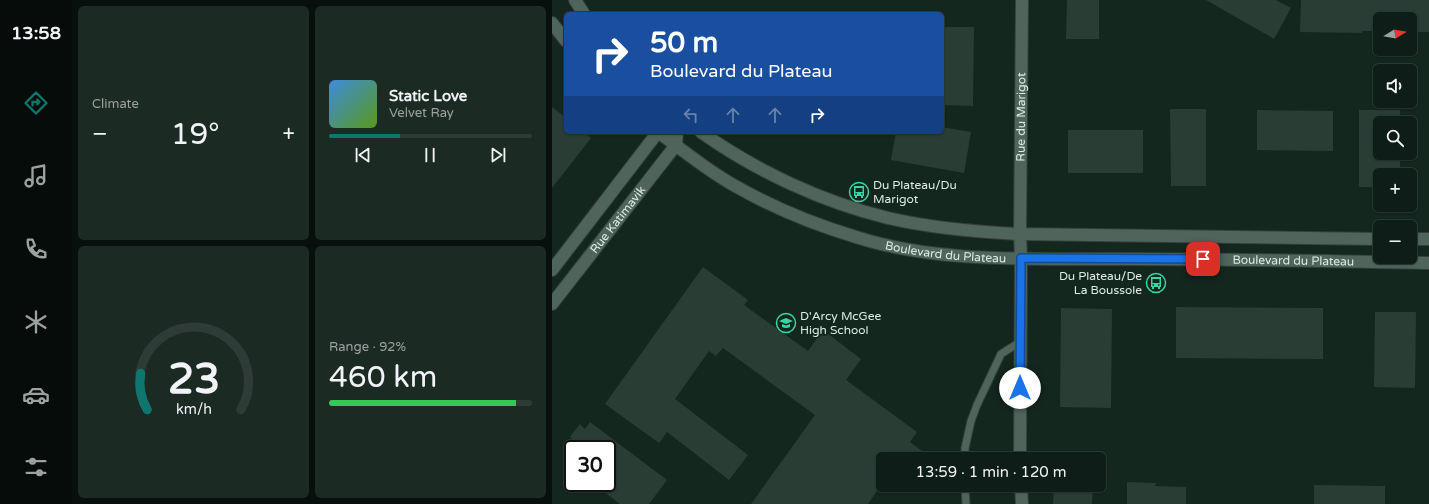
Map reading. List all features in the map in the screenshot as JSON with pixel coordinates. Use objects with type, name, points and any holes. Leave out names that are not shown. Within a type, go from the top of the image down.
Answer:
[{"type":"main road","points":[[575,0],[583,12]]},
{"type":"main road","name":"Rue du Marigot","points":[[1020,452],[1022,0]]},
{"type":"main road","points":[[552,23],[564,38]]},
{"type":"main road","name":"Rue Katimavik","points":[[552,270],[656,134]]},
{"type":"main road","name":"Boulevard du Plateau","points":[[661,134],[704,166],[737,187],[792,213],[857,238],[898,247],[938,253],[992,258],[1233,259],[1429,263]]},
{"type":"main road","points":[[676,145],[677,134]]},
{"type":"main road","name":"Boulevard du Plateau","points":[[704,134],[746,161],[780,178],[835,202],[863,211],[918,223],[994,233],[1020,234],[1373,239]]},
{"type":"main road","name":"Rue Katimavik","points":[[552,304],[676,145]]},
{"type":"main road","points":[[1417,239],[1429,239]]},
{"type":"main road","points":[[1021,492],[1022,504]]},
{"type":"lane","points":[[965,452],[971,421],[1001,354],[1020,342]]},
{"type":"lane","points":[[965,492],[966,504]]},
{"type":"building","points":[[1067,0],[1099,0],[1099,39],[1066,39]]},
{"type":"building","points":[[1206,0],[1276,0],[1291,8],[1274,39]]},
{"type":"building","points":[[1301,0],[1429,0],[1429,32],[1417,32],[1417,12],[1373,12],[1373,31],[1362,31],[1362,33],[1300,32]]},
{"type":"building","points":[[944,27],[974,27],[973,106],[944,105]]},
{"type":"building","points":[[552,107],[564,116],[564,134],[586,134],[591,138],[552,188]]},
{"type":"building","points":[[1170,109],[1206,109],[1206,186],[1171,186]]},
{"type":"building","points":[[1257,110],[1333,111],[1333,151],[1257,150]]},
{"type":"building","points":[[1359,110],[1400,110],[1400,116],[1373,116],[1373,160],[1400,160],[1400,168],[1373,168],[1373,187],[1359,187]]},
{"type":"building","points":[[944,127],[971,132],[964,173],[891,160],[896,134],[944,134]]},
{"type":"building","points":[[1068,130],[1143,130],[1143,173],[1068,173]]},
{"type":"building","points":[[703,267],[748,300],[744,305],[808,351],[823,330],[861,359],[846,380],[917,432],[910,442],[922,451],[876,452],[876,492],[868,504],[751,504],[815,415],[723,348],[716,356],[709,351],[675,399],[748,455],[729,480],[667,432],[659,443],[605,404]]},
{"type":"building","points":[[1176,307],[1323,308],[1323,359],[1176,358]]},
{"type":"building","points":[[1061,308],[1112,309],[1111,408],[1060,407]]},
{"type":"building","points":[[1375,312],[1416,312],[1415,388],[1374,387]]},
{"type":"building","points":[[590,422],[614,440],[574,440],[570,437],[580,424],[585,429]]},
{"type":"building","points":[[616,442],[667,480],[649,504],[620,504],[605,492],[616,492]]},
{"type":"building","points":[[1127,482],[1156,483],[1155,486],[1186,487],[1186,504],[1127,504]]},
{"type":"building","points":[[1314,485],[1385,486],[1385,504],[1314,504]]},
{"type":"building","points":[[1054,492],[1093,492],[1092,504],[1053,504]]},
{"type":"place","name":"Du Plateau/Du Marigot","points":[[859,192]]},
{"type":"place","name":"Du Plateau/De La Boussole","points":[[1156,283]]},
{"type":"place","name":"D'Arcy McGee High School","points":[[786,323]]},
{"type":"route","points":[[1020,388],[1021,258],[1203,259]]}]
